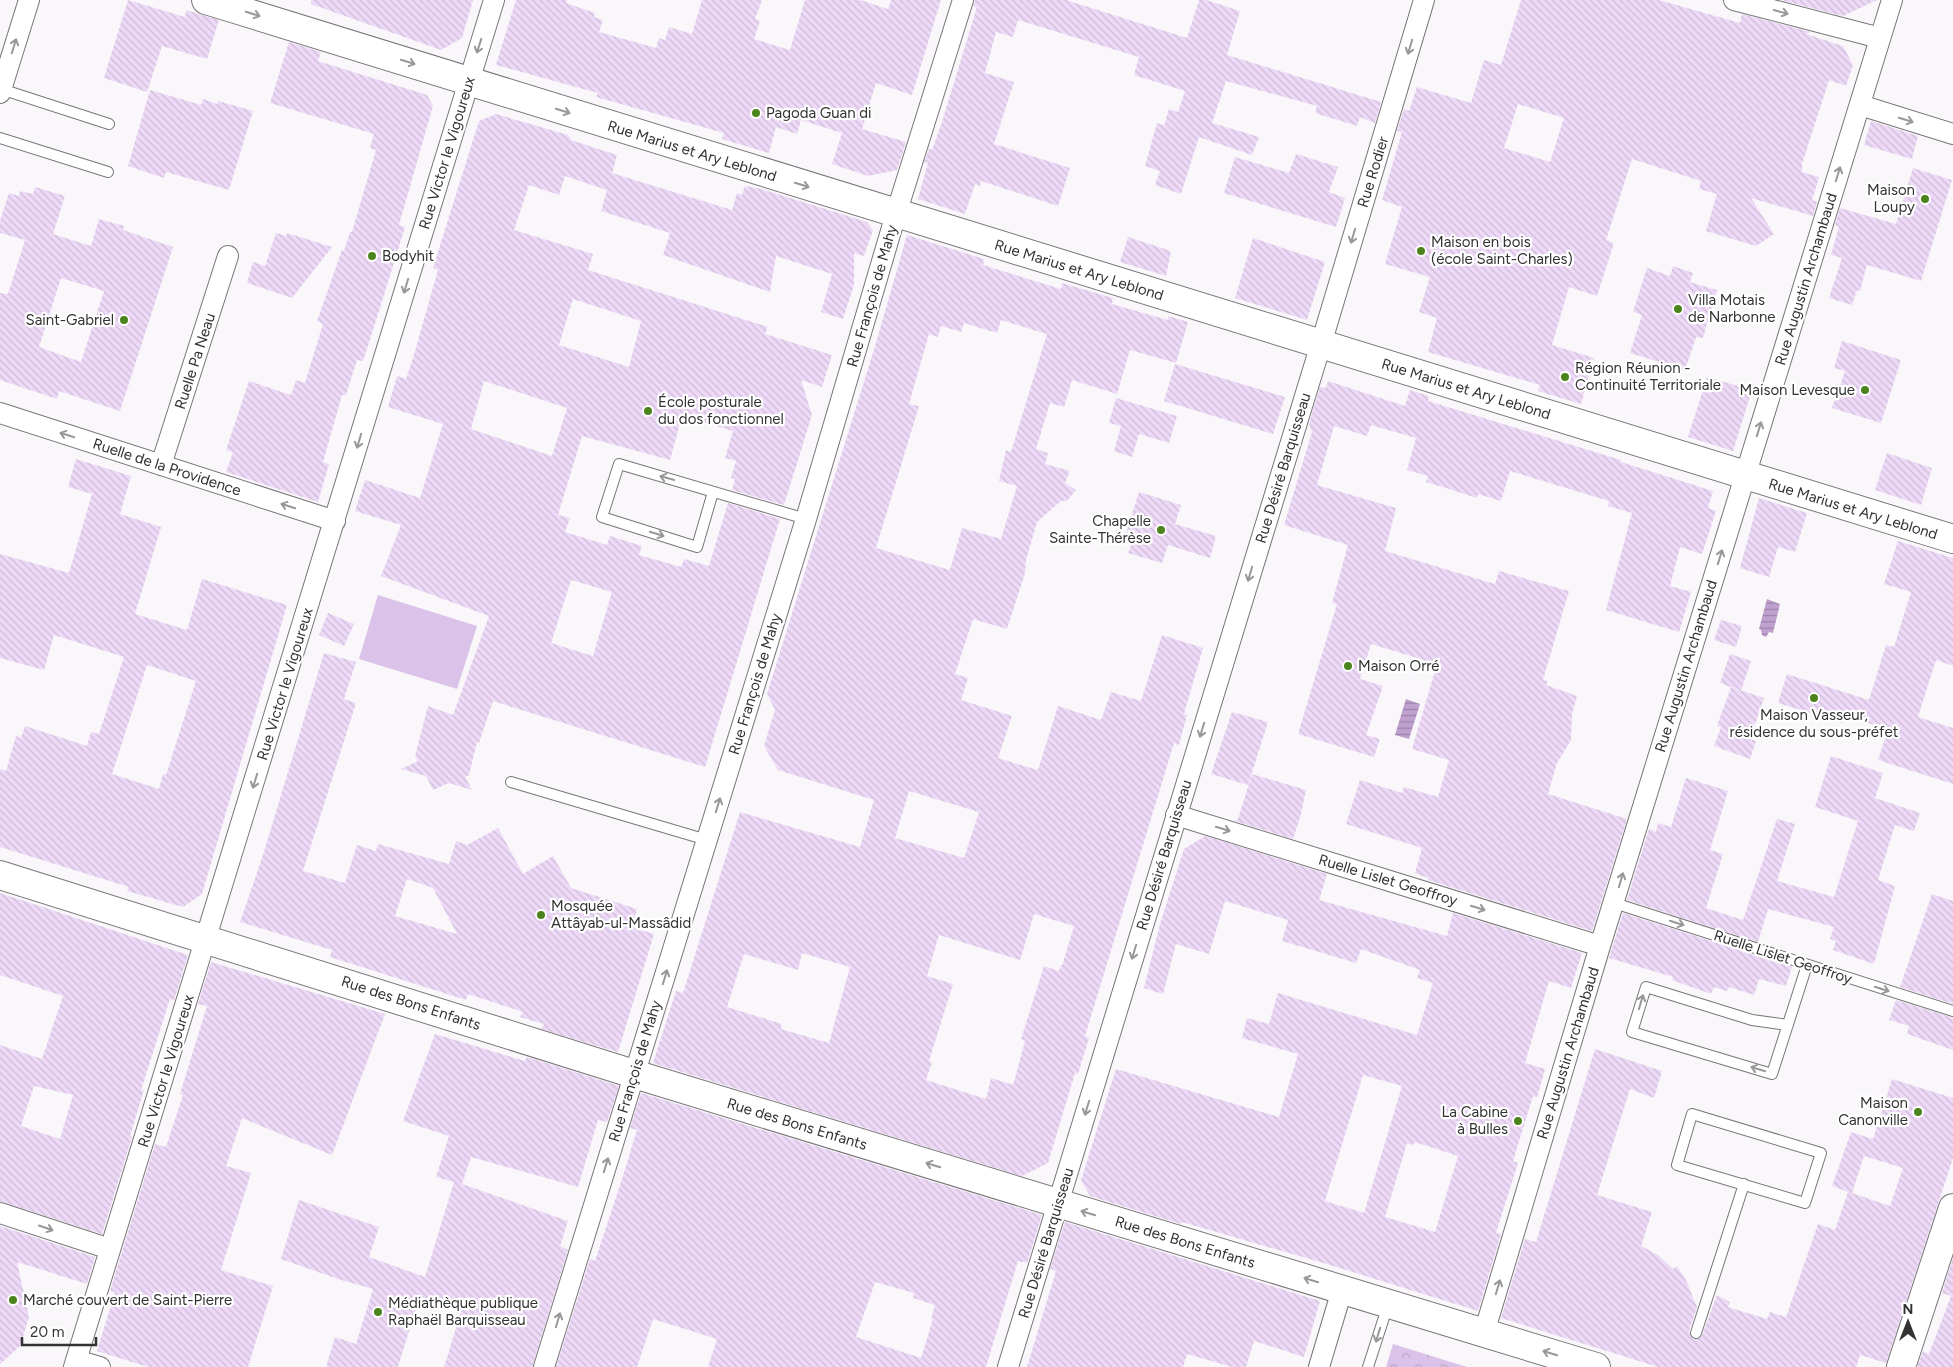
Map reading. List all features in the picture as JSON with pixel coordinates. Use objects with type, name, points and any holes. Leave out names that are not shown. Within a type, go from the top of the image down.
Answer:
[{"type":"street","points":[[1,85],[29,0]]},
{"type":"street","name":"Rue Marius et Ary Leblond","points":[[206,0],[1745,476],[1953,538]]},
{"type":"street","name":"Rue Victor le Vigoureux","points":[[75,1363],[207,939],[494,0]]},
{"type":"street","name":"Rue François de Mahy","points":[[544,1367],[806,519],[896,214],[963,0]]},
{"type":"street","name":"Rue Rodier","points":[[1321,344],[1424,0]]},
{"type":"street","points":[[1734,0],[1880,38]]},
{"type":"street","name":"Rue Augustin Archambaud","points":[[1484,1333],[1600,946],[1892,0]]},
{"type":"street","points":[[1860,105],[1953,134]]},
{"type":"street","name":"Ruelle Pa Neau","points":[[161,465],[228,256]]},
{"type":"street","name":"Rue Désiré Barquisseau","points":[[1008,1367],[1321,344]]},
{"type":"street","name":"Ruelle de la Providence","points":[[0,413],[335,521]]},
{"type":"street","name":"Ruelle Lislet Geoffroy","points":[[1176,815],[1600,946]]},
{"type":"street","name":"Rue des Bons Enfants","points":[[0,875],[634,1074],[1596,1367]]},
{"type":"street","points":[[1901,1367],[1953,1208]]},
{"type":"street","points":[[0,1213],[110,1249]]},
{"type":"street","points":[[1319,1367],[1342,1290]]},
{"type":"street","points":[[75,1363],[100,1367]]},
{"type":"lane","points":[[1,85],[109,124]]},
{"type":"lane","points":[[0,138],[108,172]]},
{"type":"lane","points":[[713,492],[697,547],[602,517],[619,464],[806,519]]},
{"type":"lane","points":[[511,782],[707,840]]},
{"type":"lane","name":"Ruelle Lislet Geoffroy","points":[[1614,903],[1953,1011]]},
{"type":"lane","points":[[1788,1025],[1752,1020],[1646,987],[1632,1032],[1772,1074],[1788,1025],[1807,965]]},
{"type":"lane","points":[[1692,1114],[1821,1153],[1805,1204],[1744,1184],[1677,1164],[1692,1114]]},
{"type":"lane","points":[[1696,1333],[1744,1184]]},
{"type":"lane","points":[[1368,1367],[1388,1304]]},
{"type":"green space","points":[[378,595],[477,626],[457,689],[359,659]]},
{"type":"green space","points":[[1393,1344],[1467,1367],[1386,1367]]},
{"type":"shaded area","points":[[1767,599],[1780,604],[1773,633],[1769,632],[1766,637],[1762,635],[1759,629]]},
{"type":"shaded area","points":[[1406,699],[1420,704],[1409,739],[1395,735]]},
{"type":"building","points":[[128,0],[185,17],[186,10],[219,20],[207,59],[162,46],[147,92],[104,78]]},
{"type":"building","points":[[311,0],[473,0],[462,38],[441,50],[311,4]]},
{"type":"building","points":[[516,0],[567,0],[566,3],[595,13],[594,17],[603,20],[599,32],[656,48],[659,38],[665,40],[669,27],[692,34],[702,0],[762,0],[755,19],[760,21],[754,39],[790,50],[805,0],[860,0],[888,9],[891,0],[941,0],[912,95],[876,83],[862,129],[906,142],[897,170],[868,176],[832,164],[842,133],[801,120],[797,134],[776,127],[769,153],[722,139],[724,133],[596,97],[598,93],[496,65]]},
{"type":"building","points":[[975,0],[1066,0],[1187,38],[1199,0],[1206,0],[1240,11],[1227,55],[1381,102],[1375,123],[1360,117],[1357,126],[1315,113],[1317,106],[1226,81],[1212,123],[1259,137],[1252,155],[1199,137],[1181,194],[1155,185],[1160,171],[1145,166],[1157,123],[1164,126],[1169,109],[1178,112],[1185,91],[1134,75],[1139,57],[1018,20],[1013,37],[996,32],[985,73],[1014,82],[994,144],[1070,168],[1058,206],[981,181],[980,186],[975,184],[965,214],[918,199],[928,162],[924,163],[929,149],[932,150],[942,122],[977,7],[973,6]]},
{"type":"building","points":[[1521,0],[1659,0],[1740,23],[1742,14],[1810,32],[1806,34],[1843,46],[1853,65],[1846,86],[1829,80],[1802,164],[1802,172],[1819,177],[1812,200],[1817,202],[1813,216],[1751,198],[1774,234],[1756,246],[1706,231],[1717,194],[1699,189],[1701,181],[1632,159],[1606,240],[1614,243],[1597,296],[1569,287],[1552,345],[1594,358],[1581,404],[1538,391],[1540,385],[1428,352],[1437,318],[1419,312],[1430,277],[1385,264],[1402,207],[1382,200],[1402,132],[1397,131],[1404,109],[1409,111],[1417,87],[1471,103],[1484,60],[1501,65]],"holes":[[[1518,104],[1564,118],[1550,162],[1504,148]]]},
{"type":"building","points":[[1781,0],[1877,0],[1843,16]]},
{"type":"building","points":[[289,42],[321,52],[318,61],[427,95],[433,106],[399,225],[405,227],[363,361],[357,360],[346,395],[342,395],[323,462],[329,464],[318,502],[226,472],[233,452],[226,450],[249,381],[291,395],[296,380],[305,383],[323,324],[317,321],[342,250],[344,251],[350,232],[352,232],[376,150],[370,148],[374,134],[270,103]]},
{"type":"building","points":[[150,90],[201,105],[203,99],[217,104],[218,101],[253,111],[229,190],[166,172],[164,178],[128,166]]},
{"type":"building","points":[[496,114],[568,135],[571,140],[617,155],[612,173],[732,210],[737,193],[742,195],[745,186],[761,189],[867,222],[873,230],[864,256],[854,253],[854,285],[843,319],[821,312],[832,274],[776,256],[770,292],[663,255],[670,233],[601,211],[607,190],[565,176],[559,195],[529,185],[514,230],[593,254],[588,270],[768,327],[765,334],[832,355],[822,387],[801,380],[812,415],[784,505],[732,490],[735,479],[731,478],[736,461],[725,458],[733,431],[682,416],[670,460],[582,436],[558,515],[570,518],[565,532],[607,545],[610,536],[642,546],[639,555],[681,567],[684,559],[709,566],[728,503],[780,519],[705,767],[493,701],[479,743],[477,742],[469,775],[465,777],[472,790],[449,783],[433,790],[426,776],[401,769],[418,761],[415,756],[428,706],[453,715],[489,616],[381,576],[401,525],[355,511],[365,480],[420,498],[443,424],[388,407],[397,376],[406,379],[413,358],[438,270],[433,268],[479,121]],"holes":[[[573,299],[641,321],[629,367],[559,345]],[[484,381],[567,408],[552,456],[471,429]],[[571,580],[612,592],[593,656],[551,643]]]},
{"type":"building","points":[[1871,121],[1918,136],[1912,159],[1864,145]]},
{"type":"building","points":[[1296,154],[1338,167],[1329,192],[1345,198],[1336,227],[1224,193],[1235,157],[1289,173]]},
{"type":"building","points":[[1913,168],[1952,180],[1921,281],[1867,265],[1860,291],[1857,290],[1852,305],[1829,298],[1842,258],[1831,255],[1839,227],[1835,225],[1840,208],[1896,224]]},
{"type":"building","points":[[35,187],[65,196],[53,234],[91,246],[99,219],[124,226],[123,230],[173,247],[120,411],[59,391],[57,399],[0,380],[0,293],[8,294],[25,240],[0,233],[0,221],[9,193],[19,196],[20,191],[33,194]],"holes":[[[61,278],[104,291],[81,362],[39,347]]]},
{"type":"building","points":[[276,233],[286,236],[287,233],[332,247],[292,298],[247,283],[253,262],[265,266]]},
{"type":"building","points":[[907,235],[984,259],[983,265],[1061,289],[1062,283],[1113,298],[1112,304],[1168,320],[1168,316],[1188,322],[1176,363],[1130,350],[1117,394],[1072,380],[1064,407],[1050,403],[1036,449],[1048,453],[1045,464],[1070,471],[1065,483],[1076,490],[1067,501],[1061,501],[1037,522],[1026,560],[1025,573],[1007,629],[973,619],[955,674],[968,678],[961,700],[1012,716],[998,758],[1038,770],[1058,706],[1101,720],[1111,692],[1141,701],[1162,635],[1203,648],[1184,714],[1187,715],[1179,745],[1174,743],[1085,1036],[1089,1038],[1078,1074],[1075,1073],[1048,1163],[1022,1176],[653,1063],[676,991],[683,993],[740,812],[860,847],[874,800],[778,770],[764,746],[775,710],[767,694],[876,343]],"holes":[[[1001,320],[1047,334],[1011,452],[1006,450],[999,481],[1017,486],[1001,539],[962,528],[950,570],[876,548],[919,406],[909,404],[929,334],[938,337],[941,326],[961,332],[964,323],[997,333]],[[909,791],[979,812],[964,858],[895,838]],[[1034,914],[1074,926],[1059,971],[1044,966],[1021,1039],[1025,1041],[1013,1085],[991,1078],[986,1099],[926,1080],[932,1062],[929,1061],[953,984],[927,976],[939,935],[1020,960]],[[802,953],[850,967],[829,1043],[781,1029],[782,1024],[727,1007],[744,954],[798,970]]]},
{"type":"building","points":[[1128,237],[1171,251],[1166,276],[1120,262]]},
{"type":"building","points":[[1253,238],[1325,262],[1307,320],[1235,298]]},
{"type":"building","name":"Villa Motais de Narbonne","points":[[1673,266],[1693,273],[1690,282],[1717,290],[1703,338],[1696,337],[1685,370],[1630,353],[1642,315],[1633,312],[1647,268],[1670,276]]},
{"type":"building","name":"Maison Levesque","points":[[1842,341],[1901,360],[1881,423],[1832,408],[1845,371],[1834,368]]},
{"type":"building","points":[[1175,364],[1285,397],[1273,434],[1164,401]]},
{"type":"building","points":[[1707,377],[1752,390],[1733,451],[1688,437]]},
{"type":"building","points":[[1328,381],[1405,406],[1410,390],[1429,396],[1428,401],[1621,460],[1621,462],[1713,491],[1708,508],[1716,511],[1702,554],[1680,547],[1670,586],[1691,592],[1679,632],[1606,610],[1632,513],[1608,506],[1609,501],[1510,471],[1501,501],[1478,494],[1477,498],[1426,482],[1428,476],[1407,470],[1416,438],[1371,425],[1367,436],[1334,426],[1317,485],[1396,508],[1385,551],[1495,584],[1499,571],[1569,591],[1543,680],[1548,681],[1546,685],[1577,696],[1572,714],[1571,740],[1557,763],[1548,794],[1627,819],[1592,931],[1428,880],[1428,878],[1415,873],[1422,848],[1346,824],[1360,780],[1402,793],[1404,787],[1438,797],[1449,760],[1412,749],[1437,664],[1371,644],[1360,679],[1383,686],[1366,735],[1380,739],[1374,757],[1298,734],[1337,604],[1332,603],[1348,545],[1284,525],[1312,432],[1309,424],[1320,387],[1326,388]]},
{"type":"building","points":[[1116,398],[1177,416],[1169,443],[1139,434],[1132,457],[1114,451],[1121,426],[1109,423]]},
{"type":"building","points":[[1887,453],[1932,468],[1921,505],[1875,490]]},
{"type":"building","points":[[76,459],[131,476],[120,514],[161,527],[135,614],[187,630],[202,579],[287,605],[202,894],[183,907],[127,891],[129,887],[0,847],[0,769],[6,771],[16,736],[21,738],[25,726],[87,746],[91,732],[99,734],[124,657],[54,635],[44,670],[0,658],[0,554],[69,573],[92,494],[68,487]],"holes":[[[147,665],[196,681],[166,775],[163,774],[159,789],[112,774]]]},
{"type":"building","name":"Chapelle Sainte-Thérèse","points":[[1139,492],[1181,505],[1175,524],[1216,536],[1210,558],[1168,545],[1162,563],[1128,553],[1131,545],[1123,543]]},
{"type":"building","points":[[1759,498],[1807,513],[1795,552],[1778,547],[1769,577],[1740,568]]},
{"type":"building","points":[[1898,541],[1953,558],[1953,666],[1936,660],[1918,717],[1953,728],[1953,784],[1878,760],[1888,729],[1844,716],[1842,723],[1778,703],[1787,674],[1869,700],[1886,645],[1894,647],[1911,592],[1884,584]]},
{"type":"building","points":[[328,613],[354,624],[344,646],[319,635]]},
{"type":"building","points":[[1721,620],[1742,626],[1736,647],[1714,640]]},
{"type":"building","points":[[324,653],[356,662],[344,699],[356,703],[303,871],[345,883],[357,845],[376,851],[378,844],[449,864],[456,841],[467,845],[498,828],[523,874],[553,856],[571,888],[637,909],[632,927],[654,934],[618,1052],[541,1029],[544,1024],[520,1017],[523,1012],[468,994],[466,1000],[330,957],[332,950],[240,922],[262,858]],"holes":[[[407,879],[433,888],[457,934],[395,916]]]},
{"type":"building","points":[[1730,654],[1751,661],[1741,691],[1720,683]]},
{"type":"building","points":[[1731,687],[1764,698],[1750,739],[1756,741],[1750,759],[1714,746],[1721,727],[1717,726]]},
{"type":"building","points":[[1232,712],[1268,722],[1248,785],[1211,774]]},
{"type":"building","points":[[1831,756],[1883,773],[1875,798],[1920,813],[1914,831],[1895,825],[1878,880],[1895,886],[1874,964],[1833,950],[1836,941],[1830,939],[1834,927],[1768,909],[1758,942],[1627,900],[1649,829],[1656,832],[1658,823],[1671,827],[1686,778],[1728,791],[1710,850],[1723,854],[1706,908],[1743,920],[1777,819],[1795,824],[1777,881],[1834,897],[1858,821],[1815,807]]},
{"type":"building","points":[[1252,774],[1306,790],[1293,839],[1235,821],[1238,819]]},
{"type":"building","points":[[1205,836],[1327,874],[1319,900],[1447,936],[1453,913],[1582,953],[1571,988],[1549,981],[1525,1063],[1545,1069],[1537,1098],[1533,1096],[1513,1161],[1518,1163],[1496,1233],[1501,1234],[1478,1311],[1330,1265],[1182,1222],[1181,1224],[1090,1196],[1081,1180],[1116,1069],[1279,1117],[1298,1054],[1242,1038],[1247,1018],[1269,1024],[1278,993],[1417,1035],[1433,983],[1417,978],[1420,970],[1361,949],[1356,963],[1282,941],[1288,920],[1225,901],[1209,954],[1176,944],[1163,994],[1144,988],[1160,924],[1184,849]],"holes":[[[1363,1075],[1402,1086],[1364,1213],[1325,1201]],[[1415,1142],[1458,1156],[1435,1232],[1385,1217],[1407,1143],[1413,1145]]]},
{"type":"building","points":[[0,893],[188,955],[174,1000],[170,999],[141,1090],[144,1090],[130,1136],[132,1137],[102,1234],[0,1201],[0,1045],[42,1059],[63,996],[0,975]],"holes":[[[34,1086],[73,1095],[60,1139],[21,1126]]]},
{"type":"building","points":[[1932,894],[1953,901],[1953,1004],[1900,987]]},
{"type":"building","points":[[1623,913],[1792,967],[1786,986],[1759,979],[1754,995],[1729,987],[1727,991],[1714,987],[1711,994],[1672,980],[1673,977],[1609,958]]},
{"type":"building","points":[[211,962],[385,1014],[332,1155],[242,1118],[226,1166],[251,1173],[221,1270],[273,1286],[248,1367],[148,1367],[97,1351],[115,1292],[110,1291],[155,1144],[166,1147],[183,1095],[180,1094],[207,1006],[198,1004]]},
{"type":"building","points":[[1896,1000],[1953,1018],[1953,1050],[1907,1034],[1909,1026],[1889,1020]]},
{"type":"building","points":[[435,1034],[525,1061],[527,1057],[619,1086],[607,1122],[598,1120],[578,1187],[471,1157],[462,1184],[568,1221],[560,1246],[568,1250],[532,1367],[444,1367],[461,1312],[419,1299],[398,1367],[326,1367],[335,1337],[356,1344],[373,1289],[281,1259],[299,1200],[379,1227],[369,1257],[425,1277],[454,1182],[436,1177],[449,1136],[403,1121]]},
{"type":"building","points":[[1595,1049],[1662,1071],[1654,1098],[1630,1089],[1597,1195],[1652,1212],[1641,1246],[1658,1255],[1673,1269],[1677,1266],[1685,1278],[1697,1307],[1689,1331],[1694,1340],[1702,1336],[1717,1295],[1730,1302],[1728,1307],[1767,1319],[1770,1312],[1786,1317],[1818,1224],[1835,1230],[1848,1192],[1832,1186],[1851,1132],[1873,1139],[1892,1079],[1953,1098],[1953,1158],[1886,1363],[1860,1355],[1856,1367],[1658,1367],[1501,1318],[1525,1239],[1536,1242]],"holes":[[[1864,1156],[1903,1168],[1890,1206],[1852,1193]]]},
{"type":"building","points":[[641,1093],[1042,1215],[1027,1263],[1018,1261],[986,1367],[708,1367],[717,1339],[653,1319],[637,1367],[556,1367],[590,1259],[595,1261],[622,1179],[637,1130],[630,1128]],"holes":[[[875,1282],[914,1293],[913,1298],[935,1305],[931,1319],[933,1319],[921,1358],[856,1337]]]},
{"type":"building","points":[[1065,1222],[1320,1301],[1304,1357],[1254,1341],[1246,1367],[1232,1367],[1187,1354],[1183,1367],[1027,1367],[1056,1271],[1050,1269]]},
{"type":"building","points":[[0,1226],[95,1257],[87,1284],[17,1262],[29,1317],[20,1346],[0,1364]]},
{"type":"building","points":[[1953,1258],[1953,1367],[1917,1367],[1923,1351],[1929,1354],[1951,1296],[1942,1293]]},
{"type":"place","name":"Pagoda Guan di","points":[[756,113]]},
{"type":"place","name":"Maison Loupy","points":[[1925,199]]},
{"type":"place","name":"Maison en bois (école Saint-Charles)","points":[[1421,251]]},
{"type":"place","name":"Bodyhit","points":[[372,256]]},
{"type":"place","name":"Villa Motais de Narbonne","points":[[1678,309]]},
{"type":"place","name":"Saint-Gabriel","points":[[124,320]]},
{"type":"place","name":"Région Réunion - Continuité Territoriale","points":[[1565,377]]},
{"type":"place","name":"Maison Levesque","points":[[1865,390]]},
{"type":"place","name":"École posturale du dos fonctionnel","points":[[648,411]]},
{"type":"place","name":"Chapelle Sainte-Thérèse","points":[[1161,530]]},
{"type":"place","name":"Maison Orré","points":[[1348,666]]},
{"type":"place","name":"Maison Vasseur, résidence du sous-préfet","points":[[1814,698]]},
{"type":"place","name":"Mosquée Attâyab-ul-Massâdid","points":[[541,915]]},
{"type":"place","name":"Maison Canonville","points":[[1918,1112]]},
{"type":"place","name":"La Cabine à Bulles","points":[[1518,1121]]},
{"type":"place","name":"Marché couvert de Saint-Pierre","points":[[13,1300]]},
{"type":"place","name":"Médiathèque publique Raphaël Barquisseau","points":[[378,1312]]}]
